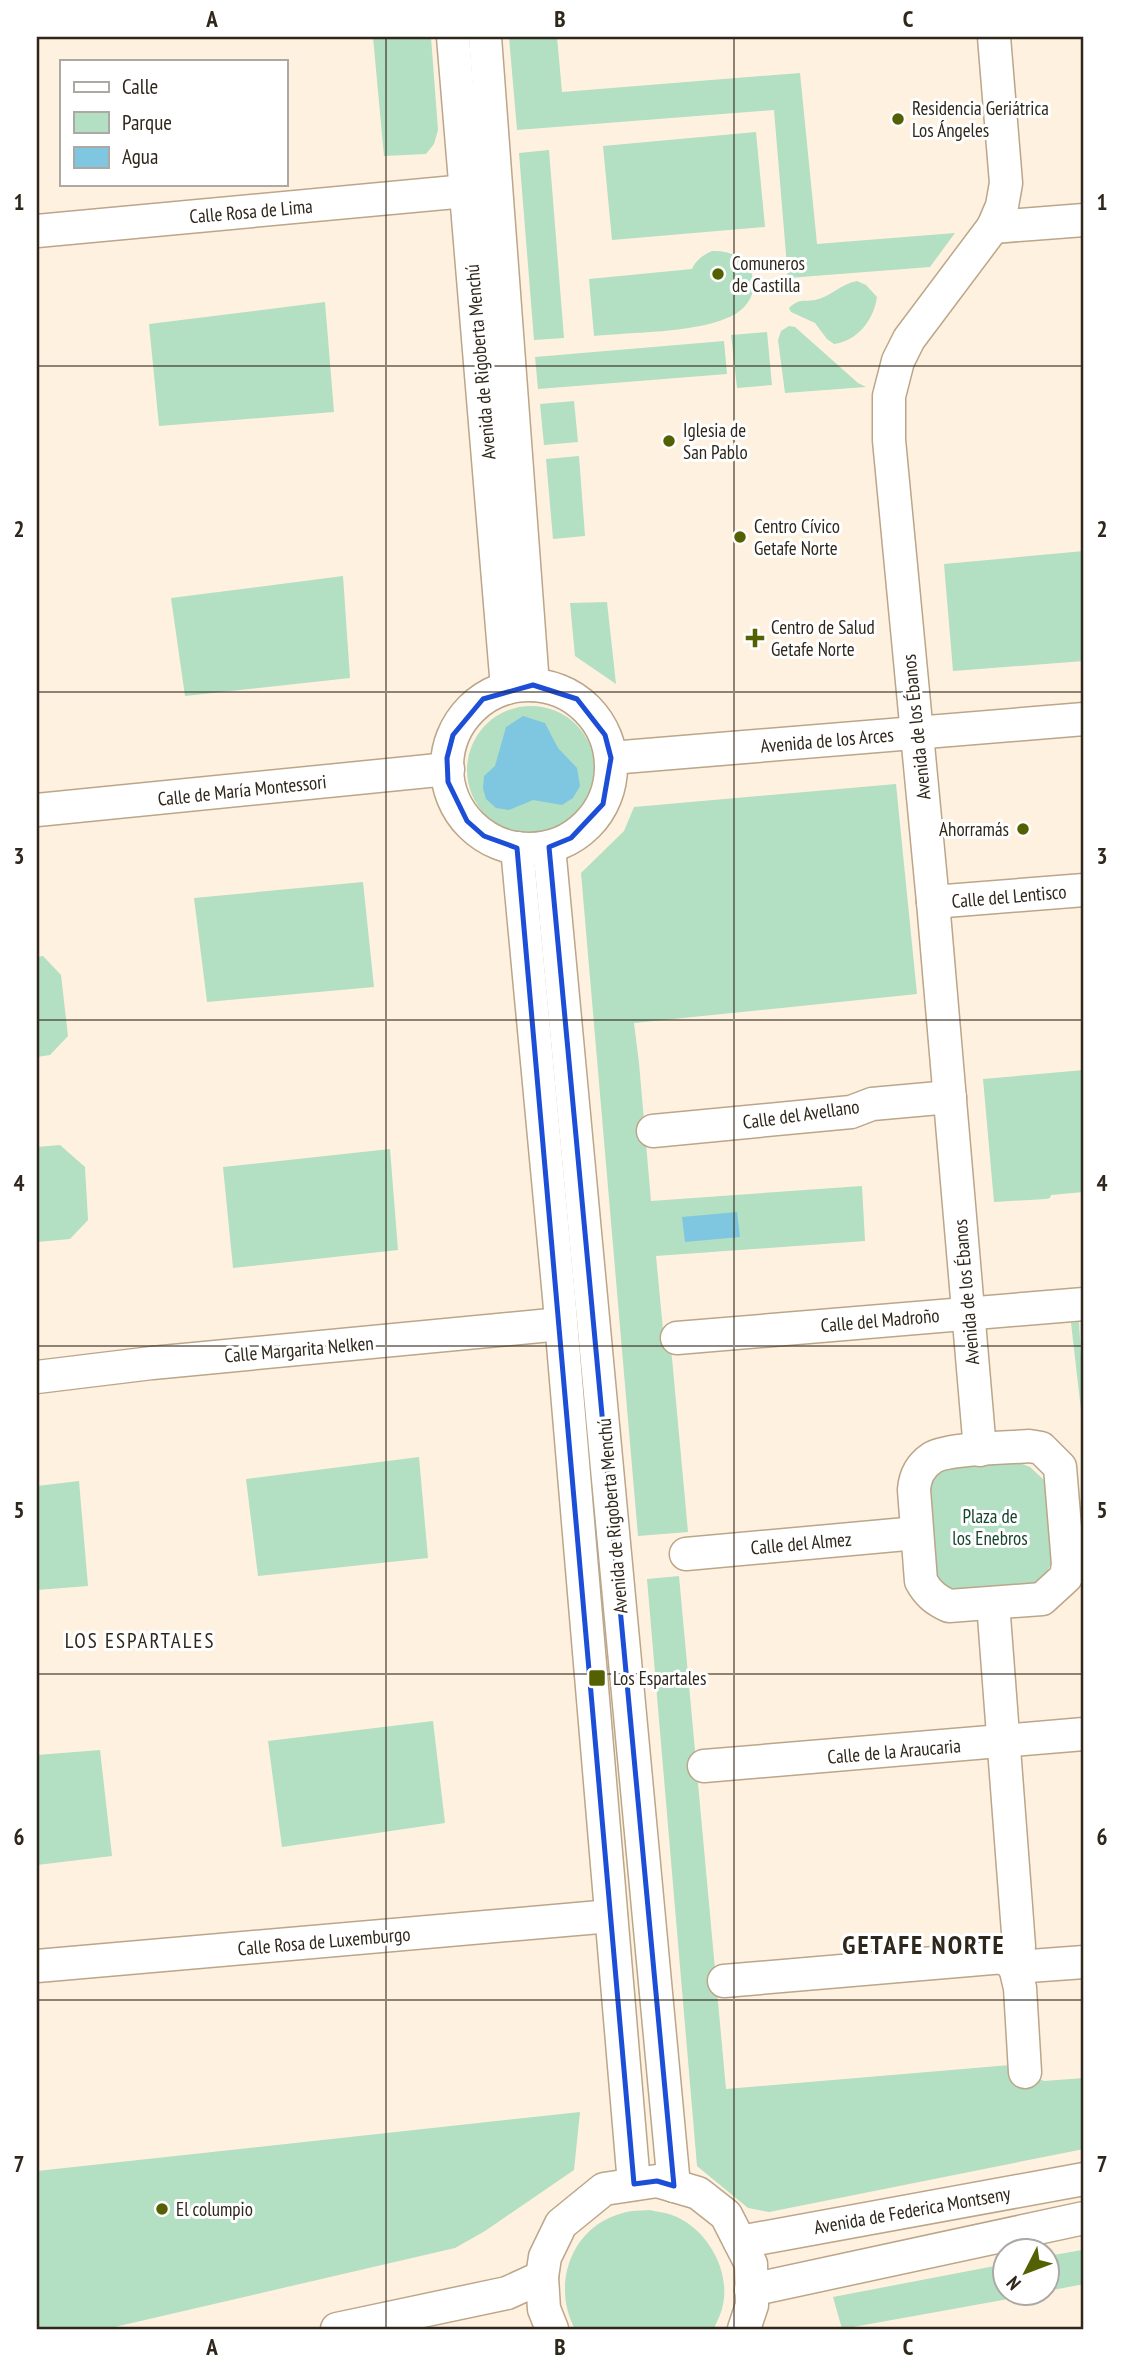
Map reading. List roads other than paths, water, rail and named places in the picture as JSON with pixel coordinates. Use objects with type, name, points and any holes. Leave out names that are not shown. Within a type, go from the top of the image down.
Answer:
[{"type":"street","name":"Avenida de Rigoberta Menchú","points":[[453,37],[466,191],[520,686]]},
{"type":"street","name":"Avenida de Rigoberta Menchú","points":[[485,37],[520,686]]},
{"type":"street","name":"Avenida de los Ébanos","points":[[980,1450],[933,902],[889,440],[889,397],[898,361],[909,339],[993,227],[1002,206],[1006,183],[994,37]]},
{"type":"street","name":"Calle Rosa de Lima","points":[[37,231],[466,191]]},
{"type":"street","points":[[993,227],[1084,220]]},
{"type":"street","points":[[520,686],[556,689],[576,699],[593,716],[605,735],[611,758],[610,781],[603,804],[590,823],[571,838],[549,847],[517,848],[484,836],[467,821],[448,782],[447,758],[453,735],[466,715],[483,699],[520,686]]},
{"type":"street","name":"Avenida de los Arces","points":[[611,758],[1084,719]]},
{"type":"street","name":"Calle de María Montessori","points":[[37,810],[448,769]]},
{"type":"street","name":"Avenida de Rigoberta Menchú","points":[[549,847],[674,2186]]},
{"type":"street","name":"Avenida de Rigoberta Menchú","points":[[517,848],[561,1324],[634,2184]]},
{"type":"street","name":"Calle del Lentisco","points":[[933,902],[1084,890]]},
{"type":"street","name":"Calle del Avellano","points":[[653,1131],[851,1112],[872,1104],[950,1097]]},
{"type":"street","name":"Calle del Madroño","points":[[677,1338],[1084,1304]]},
{"type":"street","name":"Calle Margarita Nelken","points":[[37,1377],[561,1324]]},
{"type":"street","points":[[1029,1446],[1041,1448],[1060,1467],[1075,1520],[1066,1577],[1042,1599],[950,1606],[939,1602],[928,1593],[922,1581],[915,1477],[921,1467],[939,1455],[1029,1446]]},
{"type":"street","name":"Calle del Almez","points":[[686,1553],[917,1533]]},
{"type":"street","points":[[992,1603],[1019,1946],[1015,1967],[1020,1988],[1025,2072]]},
{"type":"street","name":"Calle de la Araucaria","points":[[704,1766],[1084,1734]]},
{"type":"street","name":"Calle Rosa de Luxemburgo","points":[[37,1966],[611,1916]]},
{"type":"street","points":[[724,1981],[1004,1957],[1015,1967],[1084,1962]]},
{"type":"street","name":"Avenida de Federica Montseny","points":[[740,2242],[1084,2179]]},
{"type":"street","points":[[552,2329],[544,2309],[542,2277],[545,2257],[561,2224],[604,2189],[657,2181],[698,2193],[726,2216],[751,2264],[752,2305],[744,2329]]},
{"type":"street","name":"Avenida de Federica Montseny","points":[[751,2290],[1084,2218]]},
{"type":"street","points":[[337,2329],[508,2293],[542,2277]]},
{"type":"water","points":[[523,716],[545,723],[558,748],[577,768],[580,786],[573,798],[562,805],[533,800],[509,810],[496,808],[486,799],[484,776],[495,766],[506,727]]},
{"type":"water","points":[[737,1212],[740,1237],[685,1242],[682,1217]]},
{"type":"place","name":"Residencia Geriátrica Los Ángeles","points":[[898,119]]},
{"type":"place","name":"Comuneros de Castilla","points":[[718,274]]},
{"type":"place","name":"Iglesia de San Pablo","points":[[669,441]]},
{"type":"place","name":"Centro Cívico Getafe Norte","points":[[740,537]]},
{"type":"place","name":"Centro de Salud Getafe Norte","points":[[755,638]]},
{"type":"place","name":"Ahorramás","points":[[1023,829]]},
{"type":"place","name":"Los Espartales","points":[[597,1678]]},
{"type":"place","name":"El columpio","points":[[162,2209]]},
{"type":"district","name":"LOS ESPARTALES","points":[[140,1640]]},
{"type":"district","name":"GETAFE NORTE","points":[[924,1944]]},
{"type":"park label","name":"Plaza de los Enebros","points":[[990,1527]]}]
